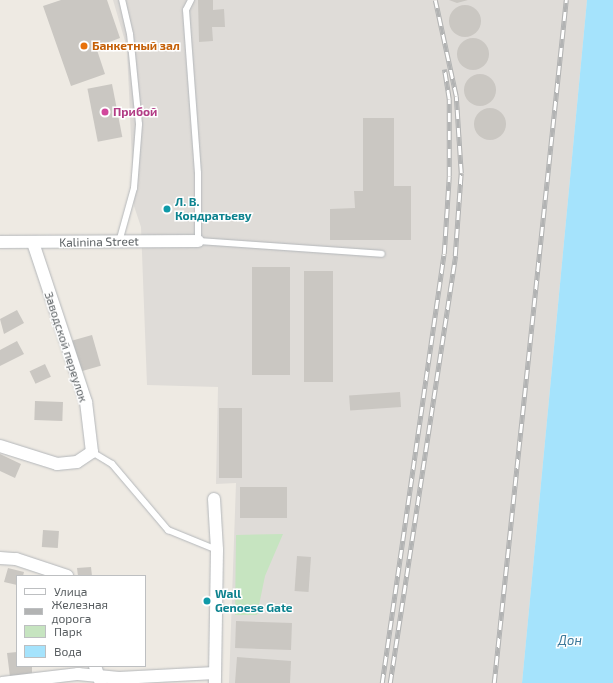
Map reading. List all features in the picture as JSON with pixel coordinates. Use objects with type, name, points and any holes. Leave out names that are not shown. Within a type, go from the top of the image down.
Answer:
[{"type":"street","name":"Kalinina Street","points":[[1,240],[34,243],[198,241]]},
{"type":"street","name":"Заводской переулок","points":[[34,243],[86,402],[92,452]]},
{"type":"street","points":[[0,446],[57,464],[77,462],[92,452]]},
{"type":"street","points":[[2,683],[78,674],[101,680],[215,678],[217,550],[214,499]]},
{"type":"street","points":[[0,558],[16,559],[63,575]]},
{"type":"street","points":[[95,667],[101,680]]},
{"type":"lane","points":[[119,242],[134,188],[138,124],[130,34],[122,0]]},
{"type":"lane","points":[[191,0],[186,10],[198,173],[198,241],[382,254]]},
{"type":"lane","points":[[92,452],[112,464],[168,530],[217,550]]},
{"type":"shaded area","points":[[113,0],[587,0],[522,683],[229,683],[236,483],[216,484],[218,387],[147,385],[141,227],[134,206],[127,48]]},
{"type":"green space","points":[[283,534],[265,576],[257,615],[235,615],[236,535]]},
{"type":"water","name":"Дон","points":[[587,0],[613,0],[613,683],[522,683]]},
{"type":"building","points":[[61,0],[107,0],[120,38],[96,47],[105,74],[71,86],[43,6]]},
{"type":"building","points":[[198,0],[213,0],[213,10],[224,9],[225,27],[212,27],[213,41],[199,42]]},
{"type":"building","points":[[449,0],[468,0],[457,3]]},
{"type":"building","points":[[462,5],[468,5],[477,9],[481,21],[477,33],[468,37],[462,37],[453,33],[449,24],[449,18],[453,9]]},
{"type":"building","points":[[470,38],[476,38],[485,42],[489,54],[485,66],[476,70],[470,70],[461,66],[457,57],[457,51],[461,42]]},
{"type":"building","points":[[477,74],[483,74],[492,78],[496,90],[492,102],[483,106],[477,106],[468,102],[464,93],[464,87],[468,78]]},
{"type":"building","points":[[112,84],[122,137],[98,142],[87,89]]},
{"type":"building","points":[[487,108],[493,108],[502,112],[506,124],[502,136],[493,140],[487,140],[478,136],[474,127],[474,121],[478,112]]},
{"type":"building","points":[[363,118],[394,118],[394,186],[411,186],[411,240],[330,240],[330,209],[355,208],[354,191],[363,191]]},
{"type":"building","points":[[252,267],[290,267],[290,375],[252,375]]},
{"type":"building","points":[[304,271],[333,271],[333,382],[304,382]]},
{"type":"building","points":[[17,310],[24,323],[4,334],[0,319]]},
{"type":"building","points":[[92,335],[101,366],[79,372],[70,341]]},
{"type":"building","points":[[17,341],[24,354],[0,366],[0,350]]},
{"type":"building","points":[[45,364],[51,377],[36,384],[30,371]]},
{"type":"building","points":[[400,392],[401,407],[350,411],[349,396]]},
{"type":"building","points":[[35,401],[63,402],[62,421],[34,420]]},
{"type":"building","points":[[219,408],[242,408],[242,478],[219,478]]},
{"type":"building","points":[[0,454],[21,464],[15,478],[0,471]]},
{"type":"building","points":[[240,487],[287,487],[287,518],[240,518]]},
{"type":"building","points":[[43,530],[59,531],[58,548],[42,547]]},
{"type":"building","points":[[297,556],[311,557],[309,592],[295,591]]},
{"type":"building","points":[[91,567],[92,575],[78,575],[77,568]]},
{"type":"building","points":[[8,568],[24,572],[23,575],[16,575],[16,585],[4,582]]},
{"type":"building","points":[[236,621],[292,623],[291,650],[235,648]]},
{"type":"building","points":[[16,652],[16,667],[32,667],[32,675],[10,677],[7,653]]},
{"type":"building","points":[[237,657],[291,661],[290,683],[235,683]]},
{"type":"railway","points":[[390,683],[455,256],[461,173],[456,96],[435,0]]},
{"type":"railway","points":[[494,683],[566,0]]},
{"type":"railway","points":[[382,683],[444,254],[449,176],[449,99],[444,69]]},
{"type":"place","name":"Банкетный зал","points":[[84,46]]},
{"type":"place","name":"Прибой","points":[[105,112]]},
{"type":"place","name":"Л. В. Кондратьеву","points":[[167,209]]},
{"type":"place","name":"Wall Genoese Gate","points":[[207,601]]}]
